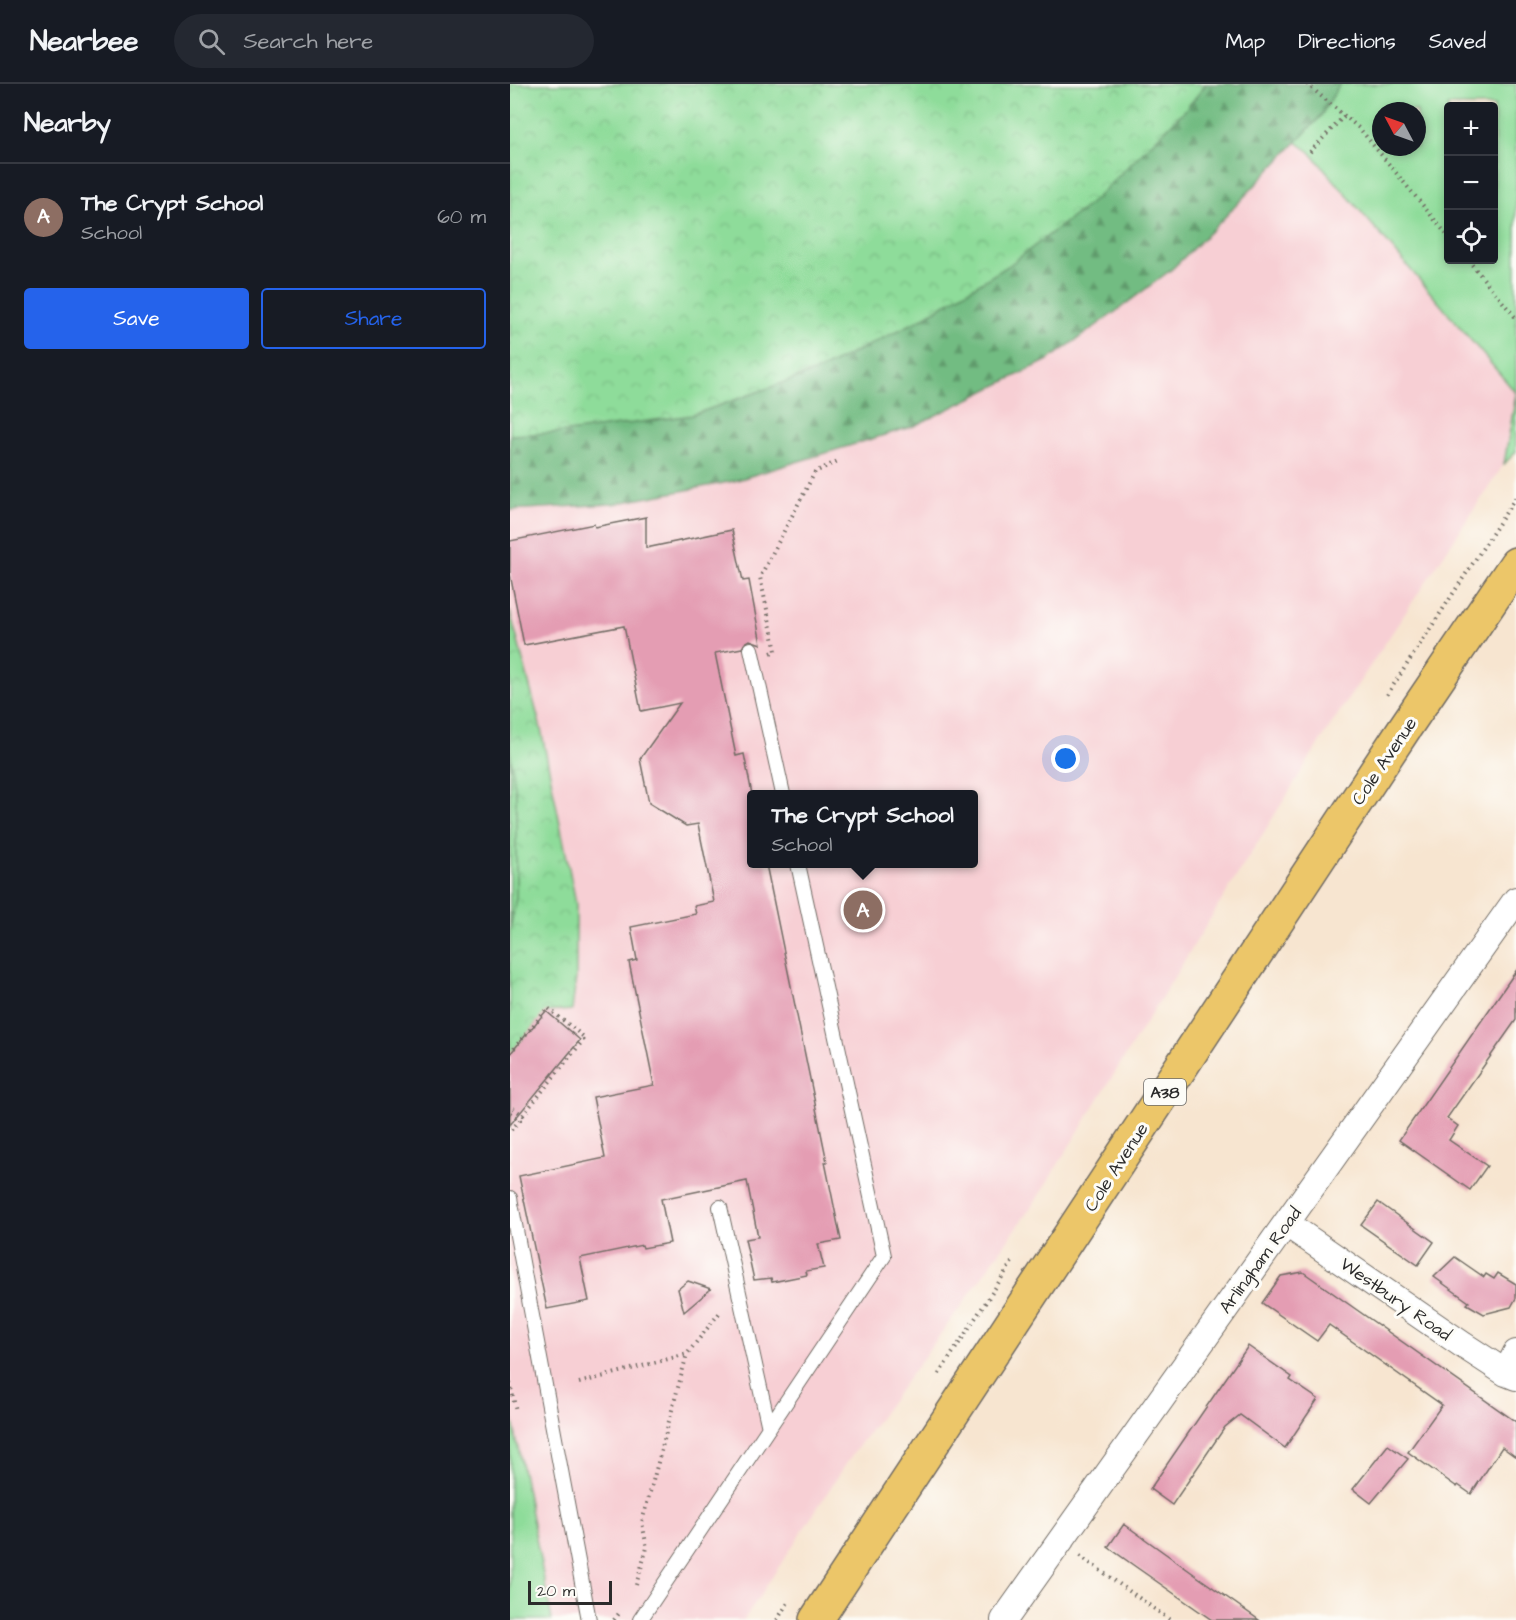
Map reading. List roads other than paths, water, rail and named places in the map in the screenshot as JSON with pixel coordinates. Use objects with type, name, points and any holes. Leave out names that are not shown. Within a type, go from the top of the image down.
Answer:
[{"type":"highway","name":"Cole Avenue","points":[[816,1620],[1516,564]]},
{"type":"street","name":"Arlingham Road","points":[[1004,1620],[1516,900]]},
{"type":"street","name":"Westbury Road","points":[[1287,1224],[1513,1367]]},
{"type":"lane","points":[[751,649],[782,790]]},
{"type":"lane","points":[[640,1620],[884,1257],[799,868]]},
{"type":"lane","points":[[510,1198],[589,1620]]},
{"type":"lane","points":[[720,1207],[769,1428]]},
{"type":"place","name":"The Crypt School","points":[[863,910]]}]
